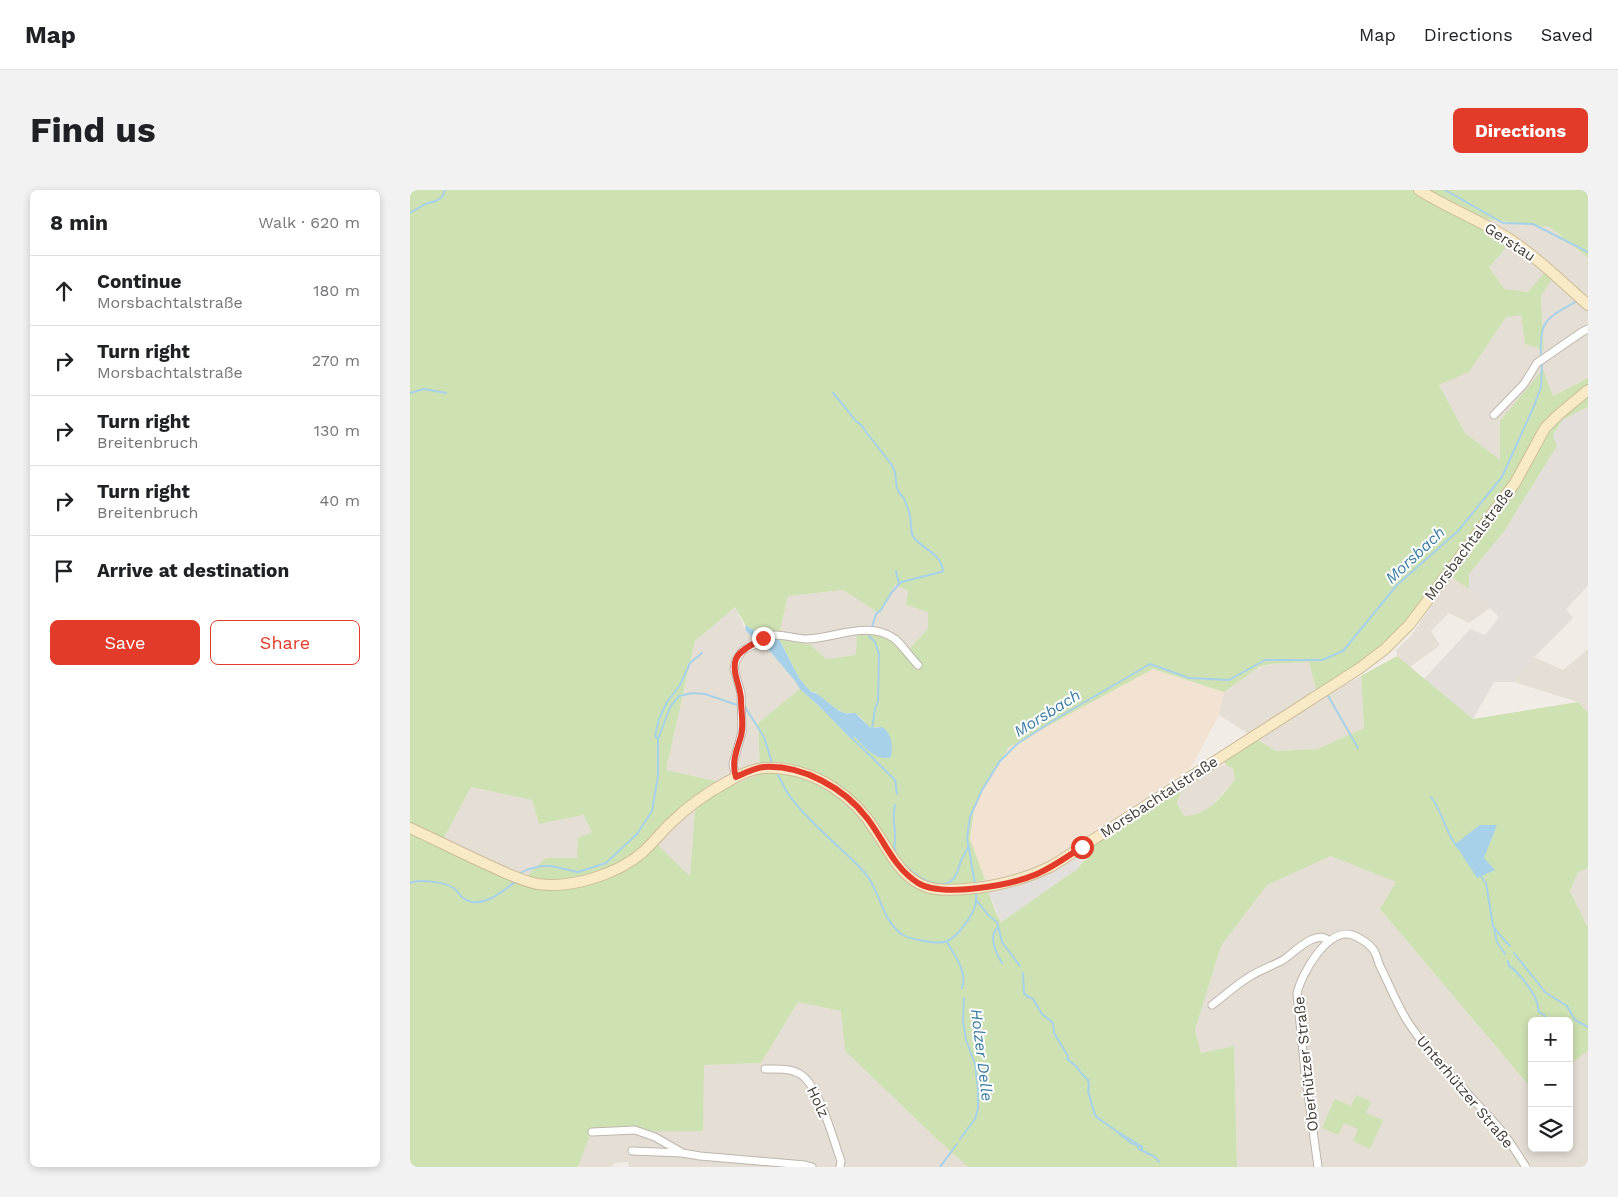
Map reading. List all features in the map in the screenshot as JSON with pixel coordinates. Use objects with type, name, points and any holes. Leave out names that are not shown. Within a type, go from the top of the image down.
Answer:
[{"type":"main road","name":"Gerstau","points":[[1421,191],[1508,238],[1529,253],[1588,304]]},
{"type":"main road","name":"Morsbachtalstraße","points":[[410,828],[517,877],[536,884],[560,884],[590,879],[617,870],[643,852],[672,822],[695,803],[736,777],[766,767],[779,768],[804,774],[824,782],[853,802],[874,827],[890,856],[906,874],[927,887],[939,889],[975,888],[1018,881],[1052,866],[1370,662],[1398,637],[1515,483],[1545,428],[1588,390]]},
{"type":"street","points":[[1494,415],[1524,384],[1538,364],[1588,329]]},
{"type":"street","points":[[736,777],[733,764],[741,735],[741,702],[740,685],[734,669],[736,660],[743,650],[767,636],[778,634],[808,639],[859,630],[870,630],[895,640],[918,665]]},
{"type":"street","name":"Unterhützer Straße","points":[[1212,1005],[1248,977],[1283,960],[1303,944],[1315,938],[1322,937],[1329,940],[1344,935],[1356,937],[1371,946],[1405,1017],[1419,1038],[1435,1059],[1500,1129],[1526,1167]]},
{"type":"street","name":"Oberhützer Straße","points":[[1318,1167],[1297,994],[1305,972],[1329,940]]},
{"type":"street","name":"Holz","points":[[765,1069],[798,1072],[807,1080],[826,1118],[840,1161],[840,1167]]},
{"type":"street","points":[[592,1132],[635,1130],[655,1137],[682,1153]]},
{"type":"street","points":[[632,1151],[682,1153],[812,1167]]},
{"type":"shaded area","points":[[1484,219],[1550,227],[1588,258],[1588,378],[1553,396],[1543,370],[1501,461],[1465,433],[1439,385],[1469,371],[1506,317],[1521,314],[1525,344],[1544,350],[1541,296],[1546,272],[1529,292],[1504,290],[1489,267]]},
{"type":"shaded area","points":[[1588,407],[1588,586],[1566,609],[1573,618],[1534,657],[1514,682],[1494,682],[1473,719],[1424,679],[1470,629],[1485,635],[1499,617],[1469,589],[1469,574],[1503,533],[1557,446],[1553,436],[1562,420]]},
{"type":"shaded area","points":[[1452,576],[1490,608],[1469,623],[1449,613],[1431,631],[1440,645],[1410,667],[1397,656],[1396,650],[1410,637]]},
{"type":"shaded area","points":[[895,584],[908,591],[906,605],[928,612],[929,628],[904,655],[891,639],[856,655],[826,659],[811,645],[778,639],[788,596],[843,590],[879,613]]},
{"type":"shaded area","points":[[735,607],[746,631],[769,650],[801,688],[758,723],[760,774],[734,785],[666,770],[695,641]]},
{"type":"shaded area","points":[[1588,649],[1588,713],[1578,702],[1514,682],[1534,657],[1563,670]]},
{"type":"shaded area","points":[[1309,662],[1319,699],[1361,676],[1364,728],[1318,749],[1276,751],[1219,715],[1224,692],[1254,670],[1270,664]]},
{"type":"shaded area","points":[[1153,669],[1224,692],[1219,715],[1190,769],[1088,835],[1084,861],[1077,869],[1054,886],[988,891],[970,839],[975,802],[1009,747]]},
{"type":"shaded area","points":[[1226,765],[1233,769],[1235,780],[1208,809],[1194,816],[1184,816],[1177,803],[1182,788],[1214,767]]},
{"type":"shaded area","points":[[471,787],[532,800],[539,824],[583,815],[592,832],[577,858],[546,858],[520,882],[439,847]]},
{"type":"shaded area","points":[[695,808],[690,876],[656,843]]},
{"type":"shaded area","points":[[1081,855],[1087,855],[1077,869],[1001,922],[988,891],[1029,882]]},
{"type":"shaded area","points":[[1331,856],[1397,882],[1380,909],[1528,1084],[1528,1152],[1573,1152],[1573,1062],[1588,1051],[1588,1167],[1237,1167],[1234,1046],[1201,1053],[1195,1030],[1221,946],[1267,885]]},
{"type":"shaded area","points":[[1588,868],[1588,928],[1570,891],[1578,872]]},
{"type":"shaded area","points":[[798,1002],[842,1011],[845,1051],[968,1167],[629,1167],[628,1162],[614,1163],[612,1167],[578,1167],[590,1132],[704,1065],[761,1063]]},
{"type":"green space","points":[[410,190],[1588,190],[1588,258],[1550,227],[1485,219],[1510,243],[1489,267],[1504,289],[1528,292],[1546,271],[1553,277],[1541,296],[1544,350],[1525,344],[1521,315],[1506,317],[1469,372],[1439,385],[1465,433],[1500,460],[1500,421],[1543,369],[1553,396],[1588,378],[1588,385],[1549,418],[1517,474],[1398,631],[1377,652],[1317,692],[1309,662],[1270,664],[1259,667],[1224,692],[1153,669],[1009,747],[975,802],[970,839],[985,880],[948,885],[951,896],[988,891],[1001,922],[1077,869],[1092,855],[1094,844],[1182,788],[1177,803],[1184,816],[1200,813],[1207,809],[1219,799],[1235,780],[1233,769],[1223,761],[1258,740],[1276,751],[1318,749],[1364,728],[1361,676],[1397,656],[1473,719],[1578,702],[1588,713],[1588,868],[1578,872],[1570,891],[1588,928],[1588,1051],[1573,1062],[1573,1017],[1528,1017],[1528,1084],[1380,909],[1396,882],[1331,856],[1267,885],[1221,946],[1195,1030],[1201,1053],[1234,1046],[1237,1167],[968,1167],[845,1051],[841,1011],[798,1002],[761,1063],[704,1065],[703,1131],[591,1132],[578,1167],[410,1167]],"holes":[[[895,584],[908,591],[906,605],[928,612],[928,629],[904,655],[891,639],[870,633],[857,635],[856,655],[826,659],[811,645],[778,639],[788,596],[843,590],[879,613]],[[735,607],[746,626],[768,639],[780,641],[799,678],[811,692],[815,692],[831,706],[844,713],[859,716],[871,728],[879,727],[886,730],[891,741],[891,757],[886,758],[876,755],[855,737],[851,739],[801,688],[758,723],[760,774],[734,785],[666,770],[695,641]],[[471,787],[532,800],[539,824],[583,815],[592,832],[578,838],[577,858],[546,858],[520,882],[439,847]],[[695,809],[690,876],[656,843]]]},
{"type":"green space","points":[[1588,394],[1588,407],[1562,420],[1553,436],[1557,446],[1503,533],[1469,574],[1469,589],[1452,577],[1540,443],[1565,415]]},
{"type":"green space","points":[[1356,1095],[1371,1102],[1366,1113],[1383,1120],[1370,1149],[1353,1141],[1358,1129],[1344,1123],[1338,1135],[1322,1128],[1335,1099],[1351,1106]]},
{"type":"water","points":[[745,626],[768,639],[778,639],[780,641],[799,678],[811,692],[840,711],[855,713],[871,728],[882,727],[888,733],[891,740],[891,757],[876,756],[855,737],[851,739],[800,689],[769,650],[746,631]]},
{"type":"water","points":[[1480,825],[1497,825],[1484,858],[1495,870],[1477,878],[1455,844]]},
{"type":"waterway","points":[[410,213],[425,204],[436,201],[442,197],[445,190]]},
{"type":"waterway","points":[[1445,190],[1503,223],[1533,224],[1588,252]]},
{"type":"waterway","name":"Morsbach","points":[[1541,358],[1541,335],[1543,328],[1551,317],[1577,301]]},
{"type":"waterway","name":"Morsbach","points":[[975,884],[967,838],[970,817],[982,790],[1000,761],[1017,744],[1059,717],[1150,664],[1189,678],[1229,680],[1265,660],[1322,660],[1343,651],[1397,585],[1458,531],[1502,477],[1541,387],[1542,363]]},
{"type":"waterway","points":[[410,393],[424,389],[446,393]]},
{"type":"waterway","points":[[833,393],[862,426],[894,468],[898,490],[904,498],[911,519],[913,536],[936,556],[942,565],[943,571],[941,572],[901,582],[876,614],[872,627]]},
{"type":"waterway","points":[[896,571],[899,584]]},
{"type":"waterway","points":[[869,636],[875,642],[879,654],[878,701],[872,729]]},
{"type":"waterway","points":[[657,738],[655,736],[659,719],[667,702],[680,685],[690,663],[702,653]]},
{"type":"waterway","name":"Morsbach","points":[[519,874],[541,866],[551,866],[578,872],[606,863],[637,834],[652,811],[658,776],[658,739],[670,707],[679,696],[692,693],[705,694],[740,706]]},
{"type":"waterway","points":[[1327,694],[1358,748]]},
{"type":"waterway","name":"Morsbach","points":[[745,707],[764,737],[772,763]]},
{"type":"waterway","points":[[852,738],[895,780],[897,794]]},
{"type":"waterway","name":"Morsbach","points":[[776,772],[797,805],[868,877],[891,923],[896,930],[906,937],[935,942],[944,942],[950,939],[959,932],[972,914],[976,904],[976,892]]},
{"type":"waterway","points":[[1431,797],[1458,848]]},
{"type":"waterway","points":[[895,805],[895,851],[904,864],[919,876],[936,884],[944,884],[951,881],[968,847]]},
{"type":"waterway","points":[[1480,875],[1486,883],[1493,926],[1510,946]]},
{"type":"waterway","name":"Morsbach","points":[[410,883],[427,881],[440,883],[455,889],[463,898],[477,902],[491,898],[516,881]]},
{"type":"waterway","points":[[977,901],[989,916],[997,922],[1002,942],[1020,966]]},
{"type":"waterway","points":[[998,927],[993,940],[995,950],[1002,963]]},
{"type":"waterway","points":[[1494,929],[1497,942],[1505,954]]},
{"type":"waterway","name":"Holzer Delle","points":[[947,942],[962,970],[962,988]]},
{"type":"waterway","points":[[1514,953],[1545,992],[1567,1006],[1575,1020],[1588,1027]]},
{"type":"waterway","points":[[1508,961],[1509,966],[1532,991],[1539,1012],[1545,1017]]},
{"type":"waterway","points":[[1023,973],[1024,993],[1033,999],[1042,1014],[1053,1023],[1054,1033],[1068,1056],[1067,1059],[1088,1080],[1088,1091],[1095,1115],[1131,1143],[1137,1145],[1139,1149],[1155,1157],[1159,1162]]},
{"type":"waterway","name":"Holzer Delle","points":[[960,1139],[975,1119],[978,1109],[975,1064],[966,1040],[963,1021],[964,998]]},
{"type":"waterway","points":[[1118,1132],[1141,1146],[1142,1150]]},
{"type":"waterway","name":"Holzer Delle","points":[[940,1167],[957,1144]]},
{"type":"route","points":[[763,638],[739,654],[734,669],[740,685],[742,732],[733,764],[736,777],[766,767],[794,771],[824,782],[853,802],[874,827],[890,856],[906,874],[927,887],[953,890],[1018,881],[1052,866],[1082,847]]}]
